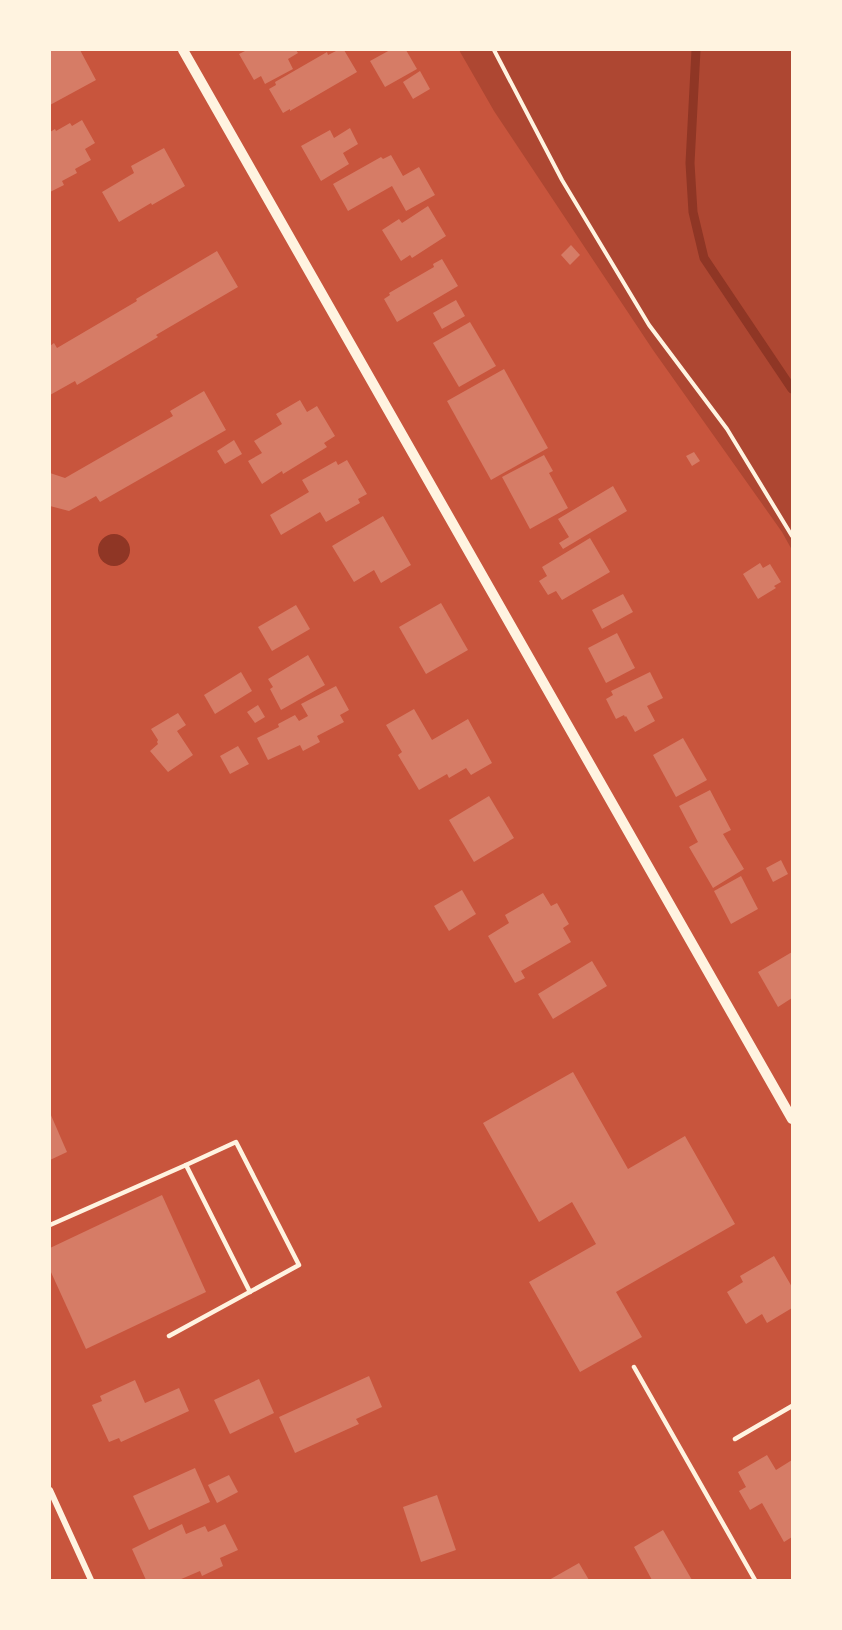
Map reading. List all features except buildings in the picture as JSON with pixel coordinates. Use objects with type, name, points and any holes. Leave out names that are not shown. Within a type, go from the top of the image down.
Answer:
[{"type":"street","points":[[183,50],[792,1119]]},
{"type":"street","points":[[50,1490],[91,1581]]},
{"type":"lane","points":[[50,1225],[236,1142],[298,1265],[169,1336]]},
{"type":"lane","points":[[186,1165],[250,1292]]},
{"type":"lane","points":[[634,1367],[755,1581]]},
{"type":"lane","points":[[735,1439],[792,1406]]},
{"type":"path","points":[[494,50],[562,180],[649,325],[727,429],[792,536]]},
{"type":"shaded area","points":[[459,50],[792,50],[792,550],[782,532],[653,350],[494,111]]},
{"type":"shaded area","points":[[114,534],[125,539],[130,550],[125,561],[114,566],[103,561],[98,550],[103,539]]},
{"type":"waterway","points":[[696,50],[690,163],[693,212],[704,258],[792,389]]}]
